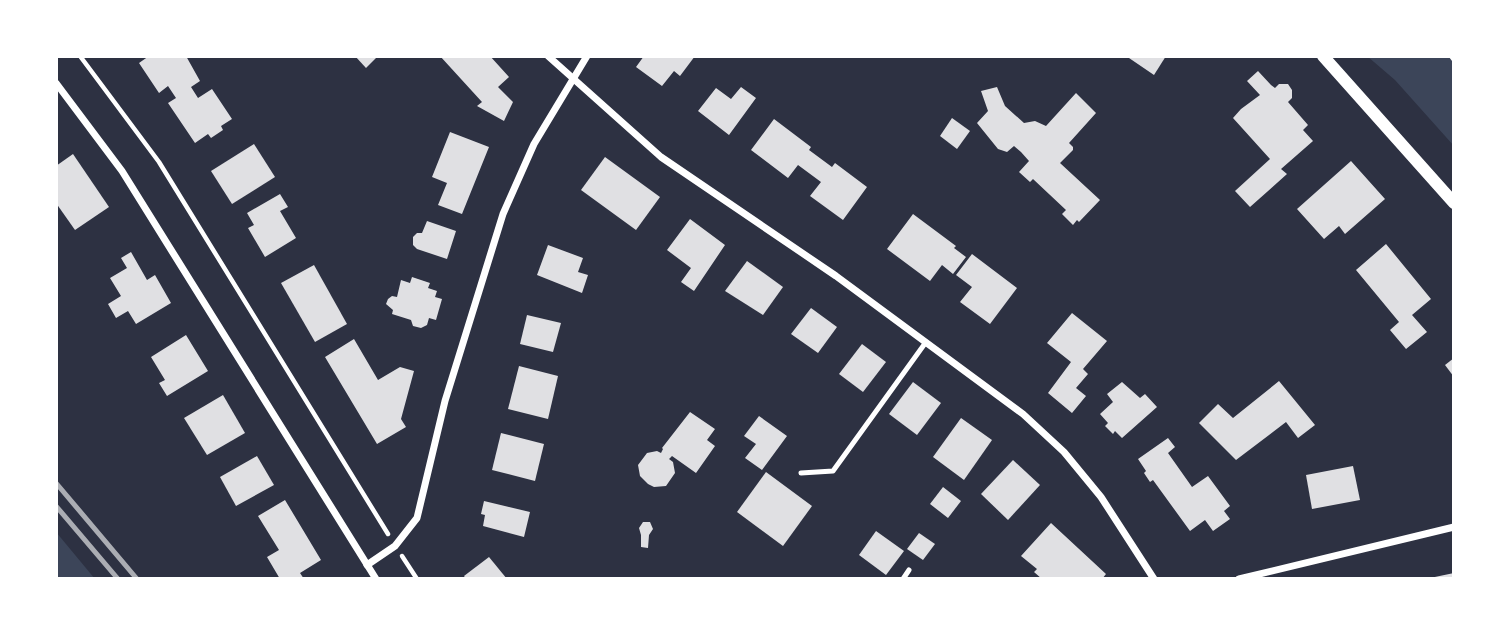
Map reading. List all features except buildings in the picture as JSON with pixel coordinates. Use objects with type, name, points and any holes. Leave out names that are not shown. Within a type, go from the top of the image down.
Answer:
[{"type":"street","points":[[548,56],[661,157],[836,276],[1023,414],[1064,452],[1101,497],[1154,579]]},
{"type":"street","points":[[367,565],[395,546],[417,518],[445,401],[503,214],[534,144],[587,56]]},
{"type":"street","points":[[1323,56],[1454,203]]},
{"type":"street","points":[[56,83],[122,171],[376,579]]},
{"type":"street","points":[[1239,579],[1454,527]]},
{"type":"lane","points":[[801,473],[833,471],[926,342]]},
{"type":"lane","points":[[903,579],[909,570]]},
{"type":"path","points":[[80,56],[159,162],[342,463],[417,579]]},
{"type":"shaded area","points":[[1367,56],[1454,56],[1454,146],[1395,80]]},
{"type":"shaded area","points":[[56,532],[95,579],[56,579]]},
{"type":"railway","points":[[56,483],[137,579]]},
{"type":"railway","points":[[56,506],[118,579]]}]
